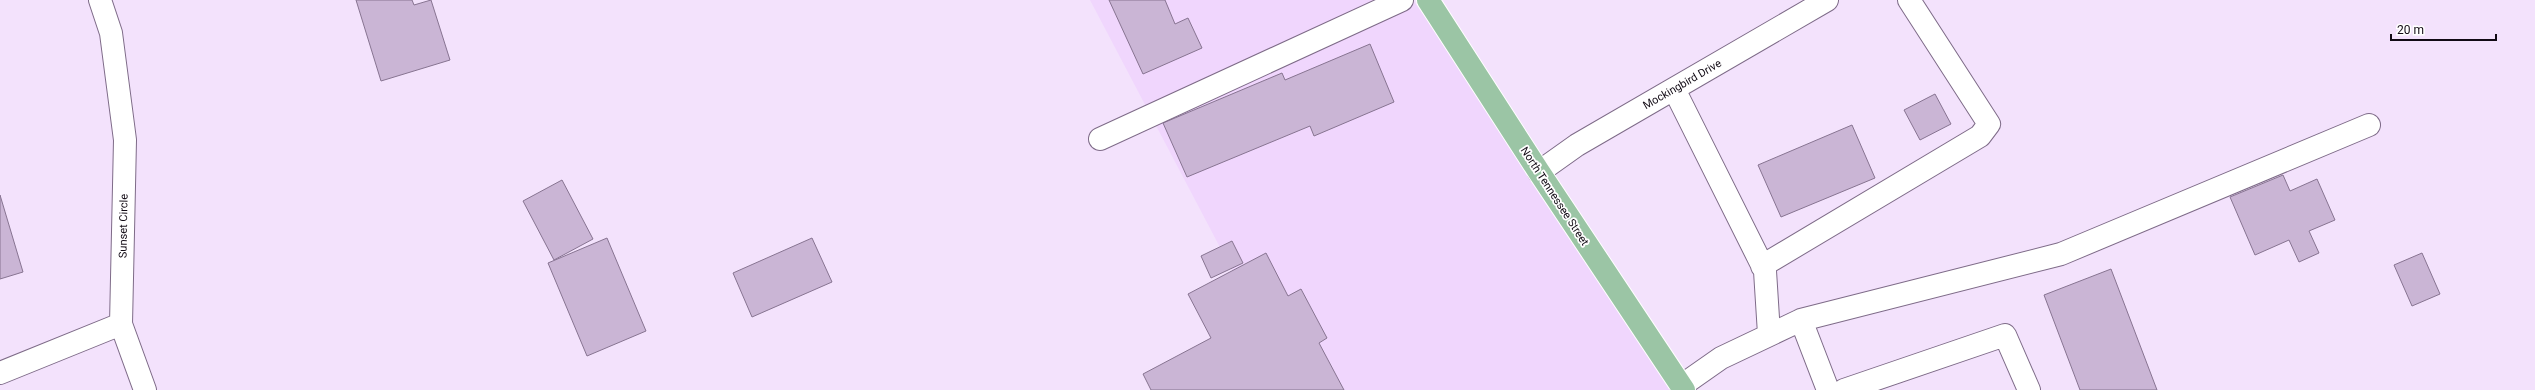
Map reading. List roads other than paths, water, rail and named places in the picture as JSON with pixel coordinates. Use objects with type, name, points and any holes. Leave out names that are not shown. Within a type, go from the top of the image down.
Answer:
[{"type":"main road","name":"North Tennessee Street","points":[[1428,0],[1538,172],[1683,388]]},
{"type":"street","name":"Sunset Circle","points":[[100,0],[111,33],[125,140],[121,324]]},
{"type":"street","points":[[1100,139],[1402,0]]},
{"type":"street","name":"Mockingbird Drive","points":[[1538,172],[1577,145],[1827,0]]},
{"type":"street","points":[[1762,266],[1980,136],[1989,124],[1909,0]]},
{"type":"street","points":[[1674,89],[1765,271],[1769,334]]},
{"type":"street","points":[[1683,388],[1721,358],[1801,320],[2061,254],[2369,125]]},
{"type":"street","points":[[1801,320],[1828,390]]},
{"type":"street","points":[[0,373],[121,324],[145,390]]},
{"type":"street","points":[[1844,390],[2005,336],[2029,390]]}]
